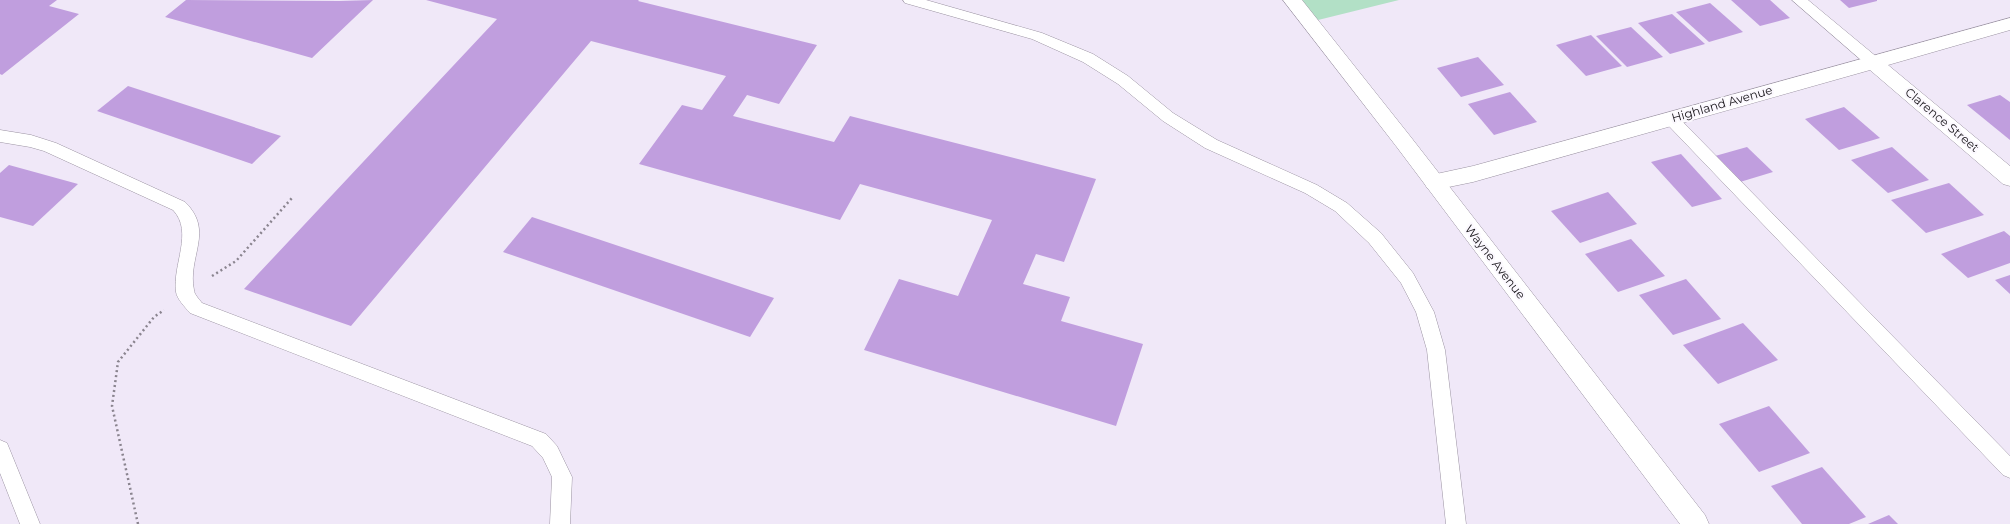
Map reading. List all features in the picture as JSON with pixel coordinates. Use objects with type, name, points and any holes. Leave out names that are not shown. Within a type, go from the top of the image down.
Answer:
[{"type":"street","name":"Wayne Avenue","points":[[1292,0],[1434,182],[1696,524]]},
{"type":"street","name":"Highland Avenue","points":[[1434,182],[1473,174],[2010,24]]},
{"type":"street","name":"Clarence Street","points":[[1873,62],[2010,178]]},
{"type":"lane","points":[[910,0],[1037,36],[1088,58],[1123,80],[1168,117],[1212,144],[1311,189],[1341,207],[1375,238],[1407,278],[1425,312],[1436,350],[1456,524]]},
{"type":"lane","points":[[1799,0],[1873,62]]},
{"type":"lane","points":[[1671,119],[2010,469]]},
{"type":"lane","points":[[0,136],[31,141],[50,147],[179,206],[186,213],[192,231],[185,269],[185,293],[196,308],[539,440],[550,452],[562,477],[560,524]]},
{"type":"lane","points":[[0,448],[30,524]]},
{"type":"path","points":[[138,524],[112,406],[118,362],[154,317],[185,293],[236,261],[292,198]]},
{"type":"green space","points":[[1292,0],[1399,0],[1310,22]]},
{"type":"building","points":[[0,0],[57,0],[49,6],[79,14],[2,75],[0,74]]},
{"type":"building","points":[[186,0],[373,0],[312,58],[165,17]]},
{"type":"building","points":[[426,0],[639,0],[638,1],[817,45],[779,104],[747,95],[733,116],[834,142],[850,116],[1096,179],[1064,262],[1036,254],[1023,284],[1070,297],[1061,321],[1143,344],[1116,426],[864,350],[899,279],[958,296],[992,220],[860,184],[840,220],[639,164],[682,105],[702,110],[726,76],[591,41],[351,326],[244,289],[497,19]]},
{"type":"building","points":[[1731,0],[1770,0],[1790,18],[1760,26]]},
{"type":"building","points":[[1840,0],[1877,0],[1877,1],[1849,8]]},
{"type":"building","points":[[1710,3],[1743,32],[1709,42],[1676,12]]},
{"type":"building","points":[[1672,14],[1705,44],[1670,54],[1638,23]]},
{"type":"building","points":[[1631,27],[1663,57],[1627,67],[1596,36]]},
{"type":"building","points":[[1591,35],[1622,66],[1586,76],[1556,45]]},
{"type":"building","points":[[1478,57],[1504,85],[1461,97],[1437,68]]},
{"type":"building","points":[[128,86],[281,136],[252,164],[97,111]]},
{"type":"building","points":[[1510,92],[1537,122],[1494,135],[1468,104]]},
{"type":"building","points":[[2000,95],[2010,102],[2010,140],[1967,105]]},
{"type":"building","points":[[1844,107],[1880,138],[1839,150],[1805,119]]},
{"type":"building","points":[[1747,147],[1773,172],[1740,182],[1715,156]]},
{"type":"building","points":[[1892,147],[1929,180],[1888,193],[1851,160]]},
{"type":"building","points":[[1681,154],[1722,199],[1692,207],[1651,162]]},
{"type":"building","points":[[9,165],[78,184],[33,226],[0,217],[0,173]]},
{"type":"building","points":[[1949,183],[1984,215],[1926,233],[1891,200]]},
{"type":"building","points":[[1608,192],[1637,224],[1580,243],[1551,211]]},
{"type":"building","points":[[532,217],[774,298],[750,337],[503,252]]},
{"type":"building","points":[[2004,231],[2010,236],[2010,263],[1968,278],[1941,254]]},
{"type":"building","points":[[1631,239],[1665,276],[1618,292],[1585,254]]},
{"type":"building","points":[[2010,275],[2010,294],[1995,280]]},
{"type":"building","points":[[1686,279],[1721,319],[1673,335],[1639,295]]},
{"type":"building","points":[[1743,323],[1778,360],[1718,384],[1683,345]]},
{"type":"building","points":[[1769,406],[1810,453],[1759,472],[1719,424]]},
{"type":"building","points":[[1822,467],[1866,517],[1849,524],[1802,524],[1771,486]]},
{"type":"building","points":[[1889,515],[1898,524],[1868,524]]}]
